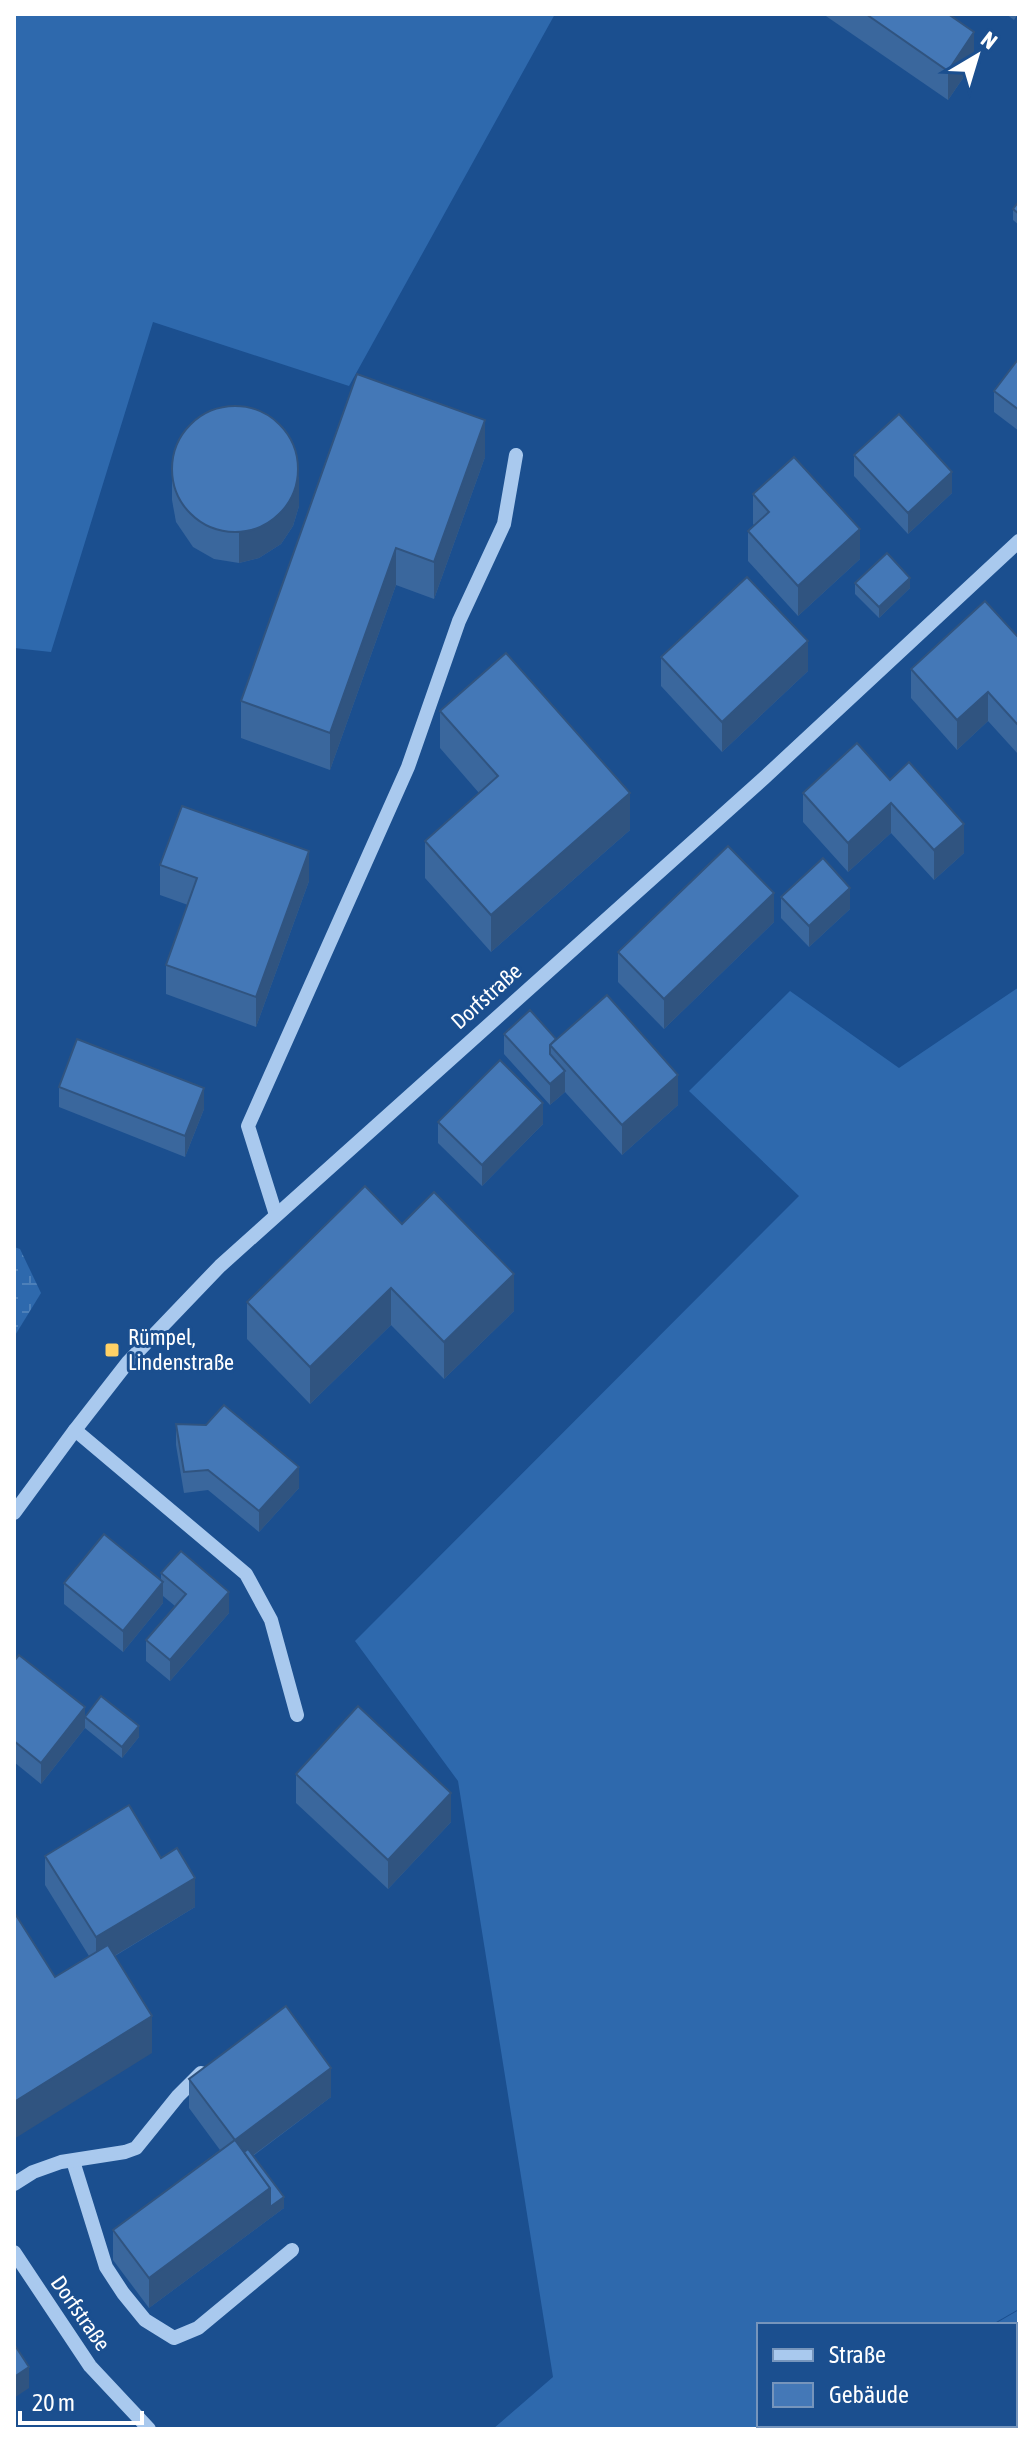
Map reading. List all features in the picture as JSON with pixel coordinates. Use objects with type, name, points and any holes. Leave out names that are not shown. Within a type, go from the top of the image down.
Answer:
[{"type":"street","points":[[276,1215],[248,1126],[408,767],[459,621],[504,524],[516,455]]},
{"type":"street","name":"Dorfstraße","points":[[16,1506],[128,1362],[220,1266],[764,778],[972,596],[1019,541]]},
{"type":"street","points":[[75,1430],[246,1574],[271,1620],[297,1715]]},
{"type":"street","points":[[14,2184],[33,2172],[61,2162],[136,2148],[178,2096],[203,2071]]},
{"type":"street","points":[[73,2161],[106,2267],[145,2320],[174,2338],[198,2328],[292,2250]]},
{"type":"street","name":"Dorfstraße","points":[[14,2252],[90,2366],[149,2429]]},
{"type":"green space","points":[[14,14],[555,14],[349,386],[153,322],[51,652],[14,648]]},
{"type":"green space","points":[[1019,987],[1019,2309],[994,2323],[757,2323],[757,2427],[814,2427],[810,2429],[493,2429],[553,2377],[458,1781],[355,1641],[799,1196],[689,1091],[790,991],[899,1068]]},
{"type":"green space","points":[[14,1247],[20,1249],[41,1293],[14,1337]]},
{"type":"green space","points":[[1019,2310],[1019,2429],[813,2429],[1017,2427],[1017,2323],[996,2323]]},
{"type":"building","points":[[866,14],[948,14],[974,32],[948,71]]},
{"type":"building","points":[[1019,358],[1019,410],[994,391]]},
{"type":"building","points":[[357,374],[485,420],[434,562],[396,548],[330,733],[241,701]]},
{"type":"building","points":[[235,406],[259,411],[280,424],[293,445],[298,469],[293,493],[280,514],[259,527],[235,532],[211,527],[190,514],[177,493],[172,469],[177,445],[190,424],[211,411]]},
{"type":"building","points":[[899,414],[952,472],[908,513],[854,455]]},
{"type":"building","points":[[794,457],[860,529],[798,586],[748,531],[769,512],[753,494]]},
{"type":"building","points":[[887,553],[910,578],[879,607],[855,583]]},
{"type":"building","points":[[747,577],[808,641],[722,722],[661,657]]},
{"type":"building","points":[[985,601],[1019,638],[1019,726],[988,692],[957,720],[911,669]]},
{"type":"building","points":[[506,653],[630,793],[491,915],[425,841],[498,776],[440,711]]},
{"type":"building","points":[[857,743],[890,780],[909,762],[964,824],[934,850],[891,803],[848,843],[803,793]]},
{"type":"building","points":[[182,806],[309,851],[256,997],[166,965],[197,878],[160,865]]},
{"type":"building","points":[[728,846],[774,893],[664,999],[618,952]]},
{"type":"building","points":[[823,858],[850,888],[809,926],[781,897]]},
{"type":"building","points":[[607,995],[678,1075],[622,1125],[550,1045]]},
{"type":"building","points":[[530,1010],[556,1039],[550,1045],[550,1054],[565,1071],[550,1084],[504,1034]]},
{"type":"building","points":[[77,1039],[204,1088],[185,1136],[59,1087]]},
{"type":"building","points":[[500,1060],[543,1103],[482,1165],[438,1122]]},
{"type":"building","points":[[365,1186],[402,1224],[434,1192],[514,1274],[444,1342],[391,1288],[310,1367],[247,1302]]},
{"type":"building","points":[[224,1405],[299,1467],[259,1511],[208,1470],[184,1472],[176,1424],[206,1425]]},
{"type":"building","points":[[104,1534],[163,1582],[123,1631],[64,1583]]},
{"type":"building","points":[[181,1551],[229,1592],[170,1660],[146,1640],[186,1594],[161,1573]]},
{"type":"building","points":[[19,1655],[85,1707],[41,1763],[14,1741],[14,1661]]},
{"type":"building","points":[[101,1696],[139,1726],[122,1747],[85,1717]]},
{"type":"building","points":[[358,1706],[451,1793],[388,1860],[296,1774]]},
{"type":"building","points":[[129,1805],[161,1858],[177,1848],[195,1878],[96,1937],[45,1856]]},
{"type":"building","points":[[14,1912],[55,1977],[108,1945],[152,2016],[14,2102]]},
{"type":"building","points":[[286,2006],[331,2068],[235,2140],[189,2079]]},
{"type":"building","points":[[235,2140],[270,2188],[149,2278],[113,2230]]},
{"type":"building","points":[[248,2149],[284,2197],[270,2207],[270,2188],[244,2152]]},
{"type":"building","points":[[14,2344],[29,2367],[14,2377]]},
{"type":"place","name":"Rümpel, Lindenstraße","points":[[112,1350]]}]
